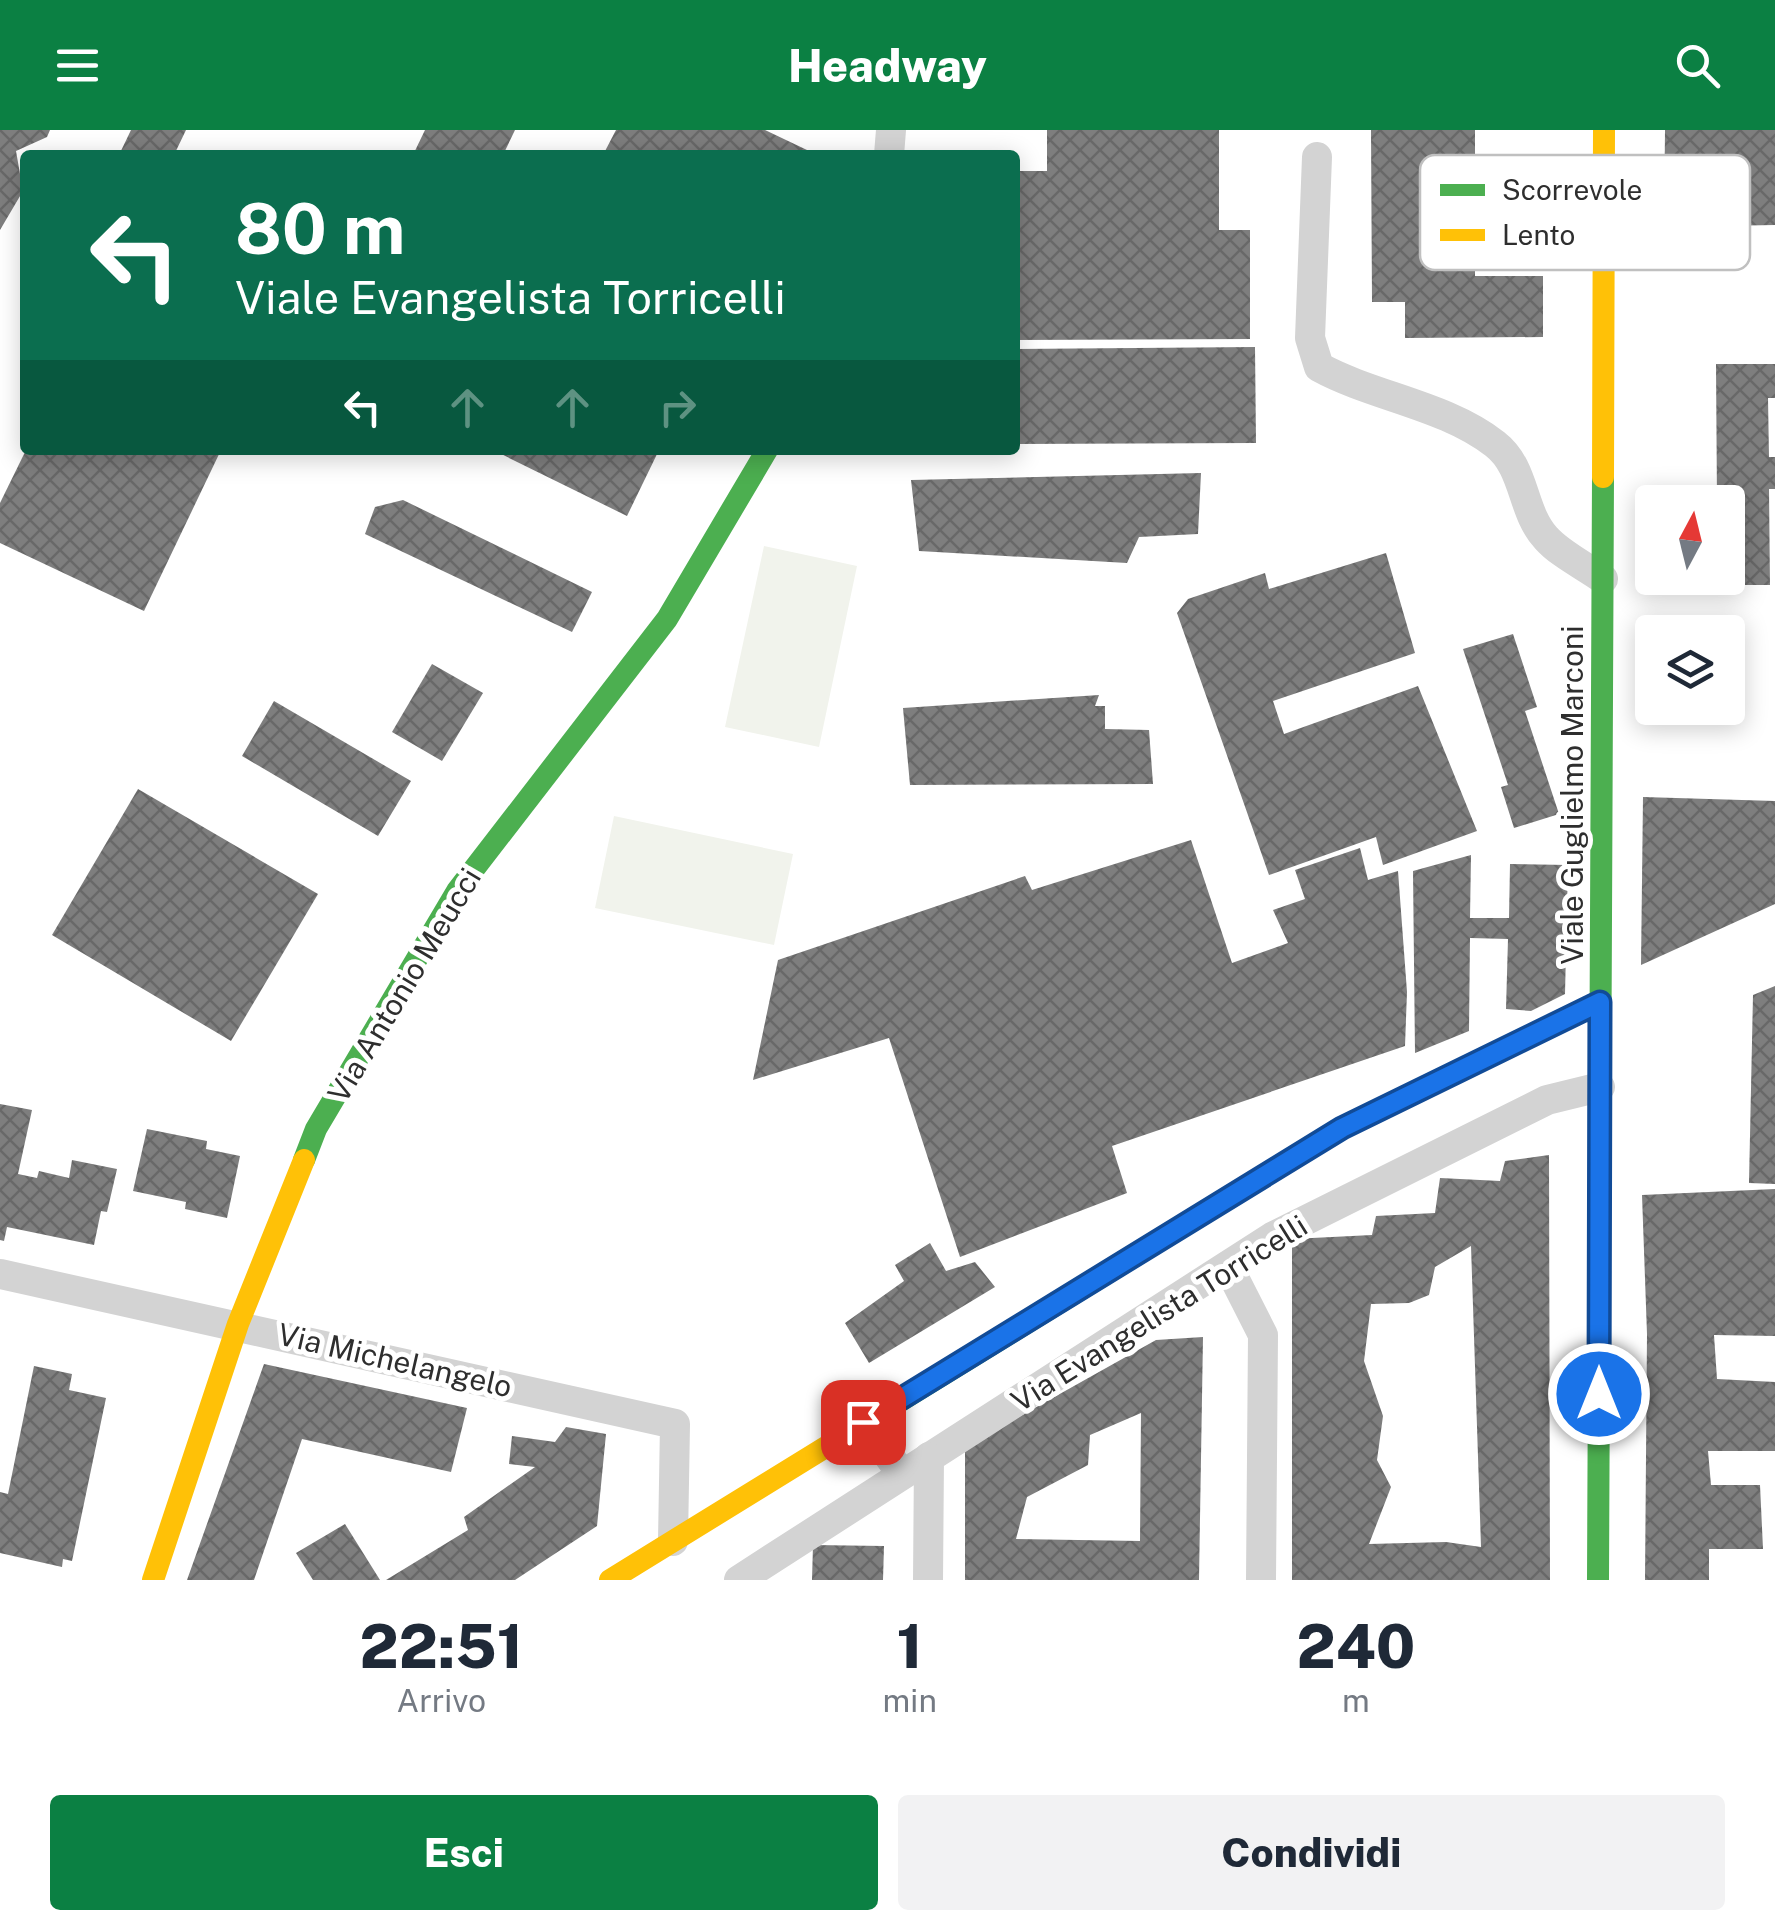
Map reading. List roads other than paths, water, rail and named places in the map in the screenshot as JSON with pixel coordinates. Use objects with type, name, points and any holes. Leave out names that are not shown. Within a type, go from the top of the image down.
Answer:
[{"type":"street","name":"Viale Guglielmo Marconi","points":[[1604,130],[1604,155]]},
{"type":"street","points":[[1316,157],[1310,338],[1319,367],[1346,382],[1449,418],[1497,445],[1518,472],[1528,506],[1545,538],[1602,579]]},
{"type":"street","name":"Viale Guglielmo Marconi","points":[[1598,1580],[1603,270]]},
{"type":"street","name":"Via Antonio Meucci","points":[[153,1580],[238,1324],[316,1128],[457,890],[667,620],[765,455]]},
{"type":"street","points":[[617,1578],[1342,1128],[1600,1002]]},
{"type":"street","name":"Via Evangelista Torricelli","points":[[739,1580],[1272,1237],[1547,1100],[1600,1087]]},
{"type":"street","points":[[1244,1188],[1272,1237]]},
{"type":"street","points":[[1228,1266],[1263,1335],[1261,1580]]},
{"type":"street","name":"Via Michelangelo","points":[[0,1274],[675,1424],[673,1541]]},
{"type":"street","points":[[863,1422],[902,1474]]},
{"type":"street","points":[[928,1580],[930,1457]]}]
